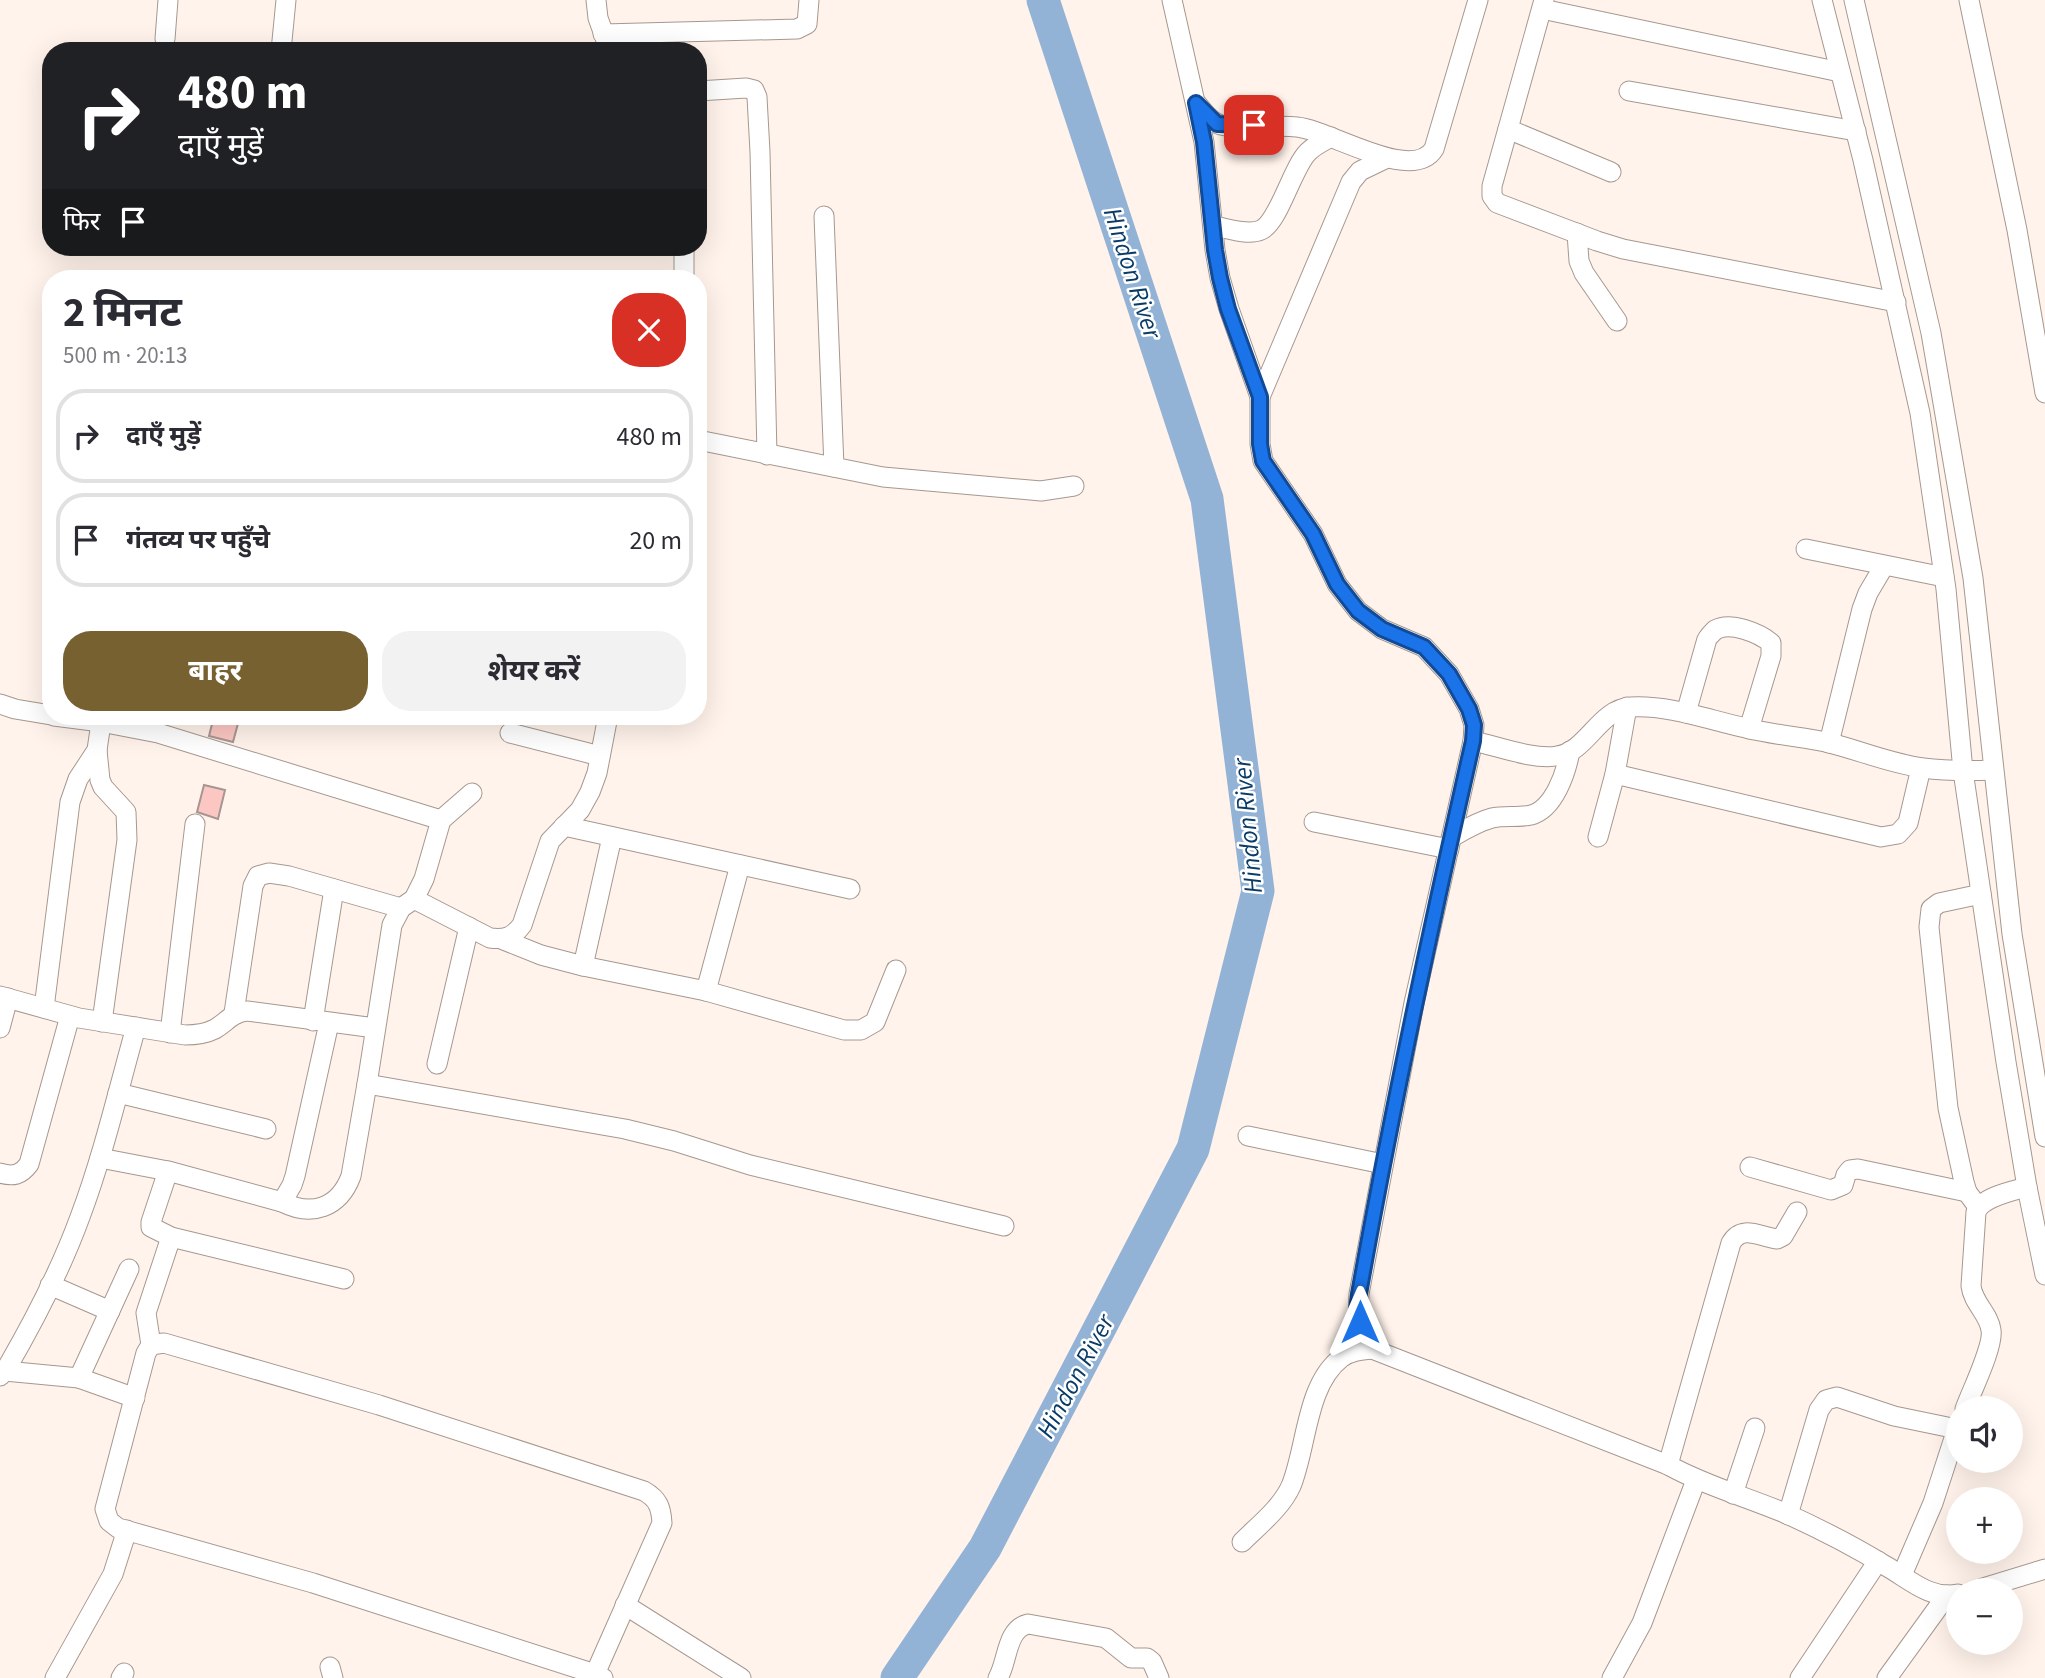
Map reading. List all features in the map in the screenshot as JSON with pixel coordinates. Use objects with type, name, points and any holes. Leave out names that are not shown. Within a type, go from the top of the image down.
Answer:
[{"type":"street","points":[[165,39],[169,0]]},
{"type":"street","points":[[282,42],[286,0]]},
{"type":"street","points":[[596,0],[598,18],[607,42],[797,29],[807,24],[810,0]]},
{"type":"street","points":[[1172,0],[1204,142],[1215,250],[1228,309],[1260,397],[1260,444],[1263,461],[1313,534],[1337,584],[1358,611],[1382,629],[1424,647],[1434,656],[1449,674],[1469,709],[1474,725],[1473,741],[1414,1003],[1357,1310],[1372,1349]]},
{"type":"street","points":[[1196,103],[1211,120],[1223,126],[1300,127],[1387,158],[1406,162],[1423,160],[1434,149],[1478,0]]},
{"type":"street","points":[[1803,0],[1823,3],[1856,131],[1920,413],[1944,578],[1963,771],[2027,1187],[2045,1275]]},
{"type":"street","points":[[1854,0],[1931,333],[1973,578],[2012,934],[2045,1137]]},
{"type":"street","points":[[1969,0],[2017,230],[2045,393]]},
{"type":"street","points":[[1840,72],[1543,4],[1492,186],[1492,196],[1497,203],[1623,248],[1896,302]]},
{"type":"street","points":[[707,90],[746,88],[754,90],[757,97],[767,456]]},
{"type":"street","points":[[1629,91],[1856,131]]},
{"type":"street","points":[[1508,129],[1611,172]]},
{"type":"street","points":[[1213,226],[1252,232],[1263,229],[1271,221],[1302,160],[1308,152],[1331,137]]},
{"type":"street","points":[[1260,397],[1351,182],[1360,171],[1387,158]]},
{"type":"street","points":[[824,216],[834,467]]},
{"type":"street","points":[[1577,233],[1584,273],[1617,321]]},
{"type":"street","points":[[707,442],[883,477],[983,488],[1041,491],[1074,486]]},
{"type":"street","points":[[1806,549],[1944,578]]},
{"type":"street","points":[[1829,743],[1862,609],[1884,566]]},
{"type":"street","points":[[1686,713],[1707,639],[1714,630],[1726,626],[1761,634],[1771,643],[1771,656],[1749,729]]},
{"type":"street","points":[[0,704],[42,713]]},
{"type":"street","points":[[1473,741],[1542,756],[1559,756],[1570,751],[1615,712],[1628,707],[1686,713],[1749,729],[1829,743],[1921,768],[1993,770]]},
{"type":"street","points":[[1598,837],[1615,774],[1628,707]]},
{"type":"street","points":[[101,725],[97,750],[103,787],[122,805],[128,820],[102,1022]]},
{"type":"street","points":[[126,725],[441,820]]},
{"type":"street","points":[[501,939],[514,935],[522,925],[550,841],[580,810],[590,792],[606,725]]},
{"type":"street","points":[[510,733],[600,756]]},
{"type":"street","points":[[44,1008],[70,802],[78,779],[97,750]]},
{"type":"street","points":[[1314,822],[1450,843],[1470,826],[1494,818],[1532,814],[1542,810],[1549,804],[1568,763],[1570,751]]},
{"type":"street","points":[[1615,774],[1881,837],[1898,834],[1908,823],[1921,768]]},
{"type":"street","points":[[100,1158],[168,1171],[282,1202],[295,1209],[315,1210],[328,1205],[341,1195],[351,1176],[392,925],[424,879],[441,820],[472,793]]},
{"type":"street","points":[[170,1033],[195,824]]},
{"type":"street","points":[[564,826],[850,889]]},
{"type":"street","points":[[583,966],[612,837]]},
{"type":"street","points":[[706,991],[740,865]]},
{"type":"street","points":[[234,1013],[253,886],[258,876],[269,873],[407,904],[469,927],[490,938],[501,939],[541,955],[706,991],[844,1030],[861,1030],[876,1021],[896,970]]},
{"type":"street","points":[[282,1202],[292,1185],[321,1022],[334,889]]},
{"type":"street","points":[[1970,1396],[1992,1331],[1972,1297],[1976,1212],[1948,1108],[1929,917],[1931,909],[1939,903],[1981,894]]},
{"type":"street","points":[[437,1064],[469,927]]},
{"type":"street","points":[[0,1028],[4,997],[69,1016],[185,1035],[202,1034],[217,1028],[234,1013],[247,1011],[375,1028]]},
{"type":"street","points":[[0,1173],[10,1176],[23,1172],[29,1164],[69,1016]]},
{"type":"street","points":[[135,1398],[79,1378],[3,1373],[28,1332],[80,1219],[100,1158],[136,1027]]},
{"type":"street","points":[[367,1084],[625,1129],[750,1165],[1004,1226]]},
{"type":"street","points":[[118,1093],[266,1129]]},
{"type":"street","points":[[1248,1136],[1382,1164]]},
{"type":"street","points":[[1750,1167],[1831,1190],[1843,1185],[1850,1170],[1858,1169],[1973,1199],[2027,1187]]},
{"type":"street","points":[[168,1171],[151,1222],[155,1231],[344,1279]]},
{"type":"street","points":[[1668,1465],[1731,1242],[1735,1235],[1743,1232],[1777,1239],[1783,1236],[1797,1212]]},
{"type":"street","points":[[151,1345],[172,1345],[379,1405],[655,1497],[661,1509],[662,1523],[625,1605],[597,1677],[313,1583],[127,1530],[109,1521],[105,1509],[146,1353],[151,1345],[146,1313],[171,1237]]},
{"type":"street","points":[[79,1378],[129,1269]]},
{"type":"street","points":[[50,1285],[110,1311]]},
{"type":"street","points":[[1242,1542],[1278,1507],[1291,1486],[1318,1389],[1327,1372],[1343,1357],[1356,1351],[1372,1349],[1788,1515],[1878,1561],[1925,1591],[1946,1594]]},
{"type":"street","points":[[1788,1515],[1819,1410],[1826,1400],[1837,1397],[1894,1416],[1946,1426]]},
{"type":"street","points":[[1733,1494],[1755,1428]]},
{"type":"street","points":[[1902,1575],[1933,1503],[1946,1464]]},
{"type":"street","points":[[1612,1678],[1642,1623],[1696,1480]]},
{"type":"street","points":[[55,1678],[113,1574],[127,1530]]},
{"type":"street","points":[[1800,1678],[1878,1561]]},
{"type":"street","points":[[2016,1578],[2045,1569]]},
{"type":"street","points":[[1887,1678],[1946,1603]]},
{"type":"street","points":[[625,1605],[741,1678]]},
{"type":"street","points":[[998,1678],[1013,1634],[1020,1626],[1028,1624],[1106,1638],[1131,1658],[1147,1658],[1152,1662],[1159,1678]]},
{"type":"building","points":[[212,725],[238,725],[233,742],[209,736]]},
{"type":"building","points":[[204,785],[225,790],[218,819],[197,812]]},
{"type":"waterway","name":"Hindon River","points":[[897,1678],[985,1548],[1193,1149],[1258,891],[1207,499],[1043,0]]},
{"type":"route","points":[[1254,125],[1217,124],[1196,103],[1204,142],[1220,278],[1228,309],[1260,397],[1260,444],[1263,461],[1313,534],[1337,584],[1358,611],[1382,629],[1424,647],[1434,656],[1460,692],[1474,725],[1473,741],[1389,1128],[1359,1294],[1357,1310],[1360,1322]]}]
